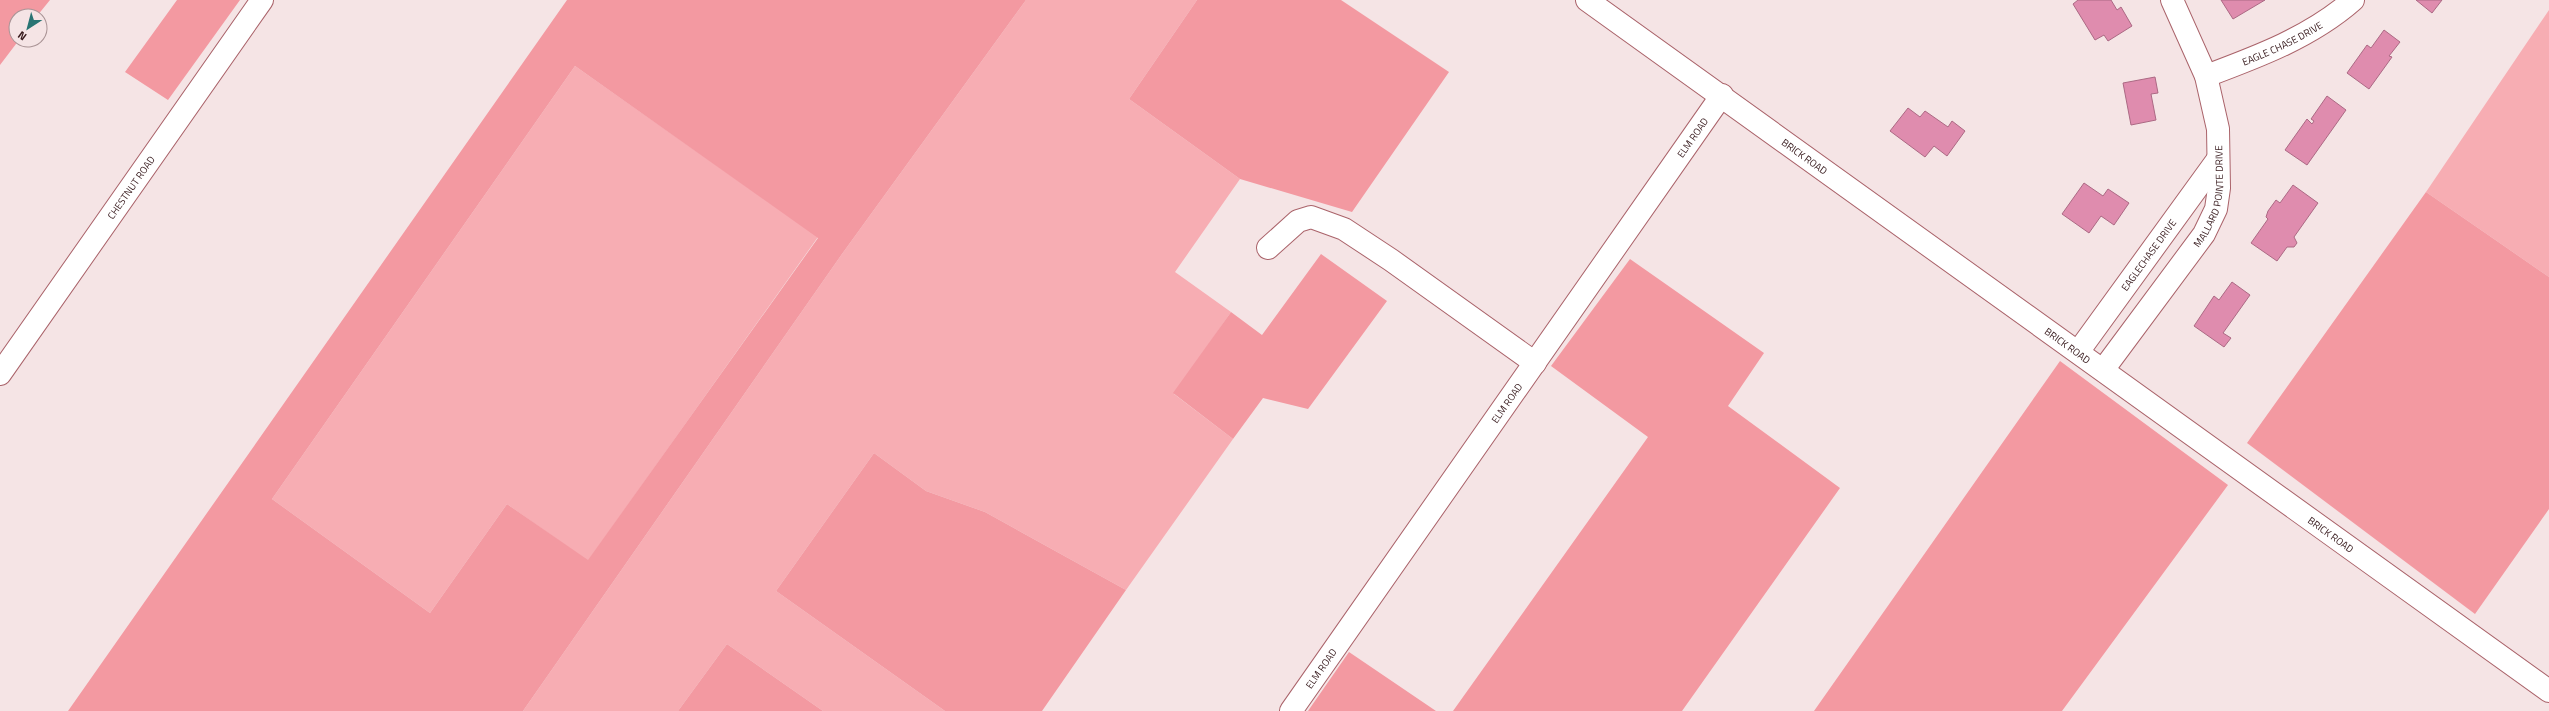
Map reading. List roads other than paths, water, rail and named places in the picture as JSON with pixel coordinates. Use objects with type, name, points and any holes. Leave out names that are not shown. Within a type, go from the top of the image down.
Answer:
[{"type":"street","name":"CHESTNUT ROAD","points":[[0,374],[262,0]]},
{"type":"street","name":"BRICK ROAD","points":[[1587,0],[1722,95],[2549,691]]},
{"type":"street","name":"MALLARD POINTE DRIVE","points":[[2103,370],[2204,234],[2216,209],[2219,188],[2218,129],[2206,76],[2172,0]]},
{"type":"street","name":"EAGLE CHASE DRIVE","points":[[2206,76],[2287,42],[2321,24],[2353,0]]},
{"type":"street","name":"ELM ROAD","points":[[1291,711],[1722,95]]},
{"type":"street","name":"EAGLECHASE DRIVE","points":[[2078,352],[2218,158]]},
{"type":"street","points":[[1268,248],[1298,221],[1312,217],[1344,229],[1391,260],[1535,363]]}]
